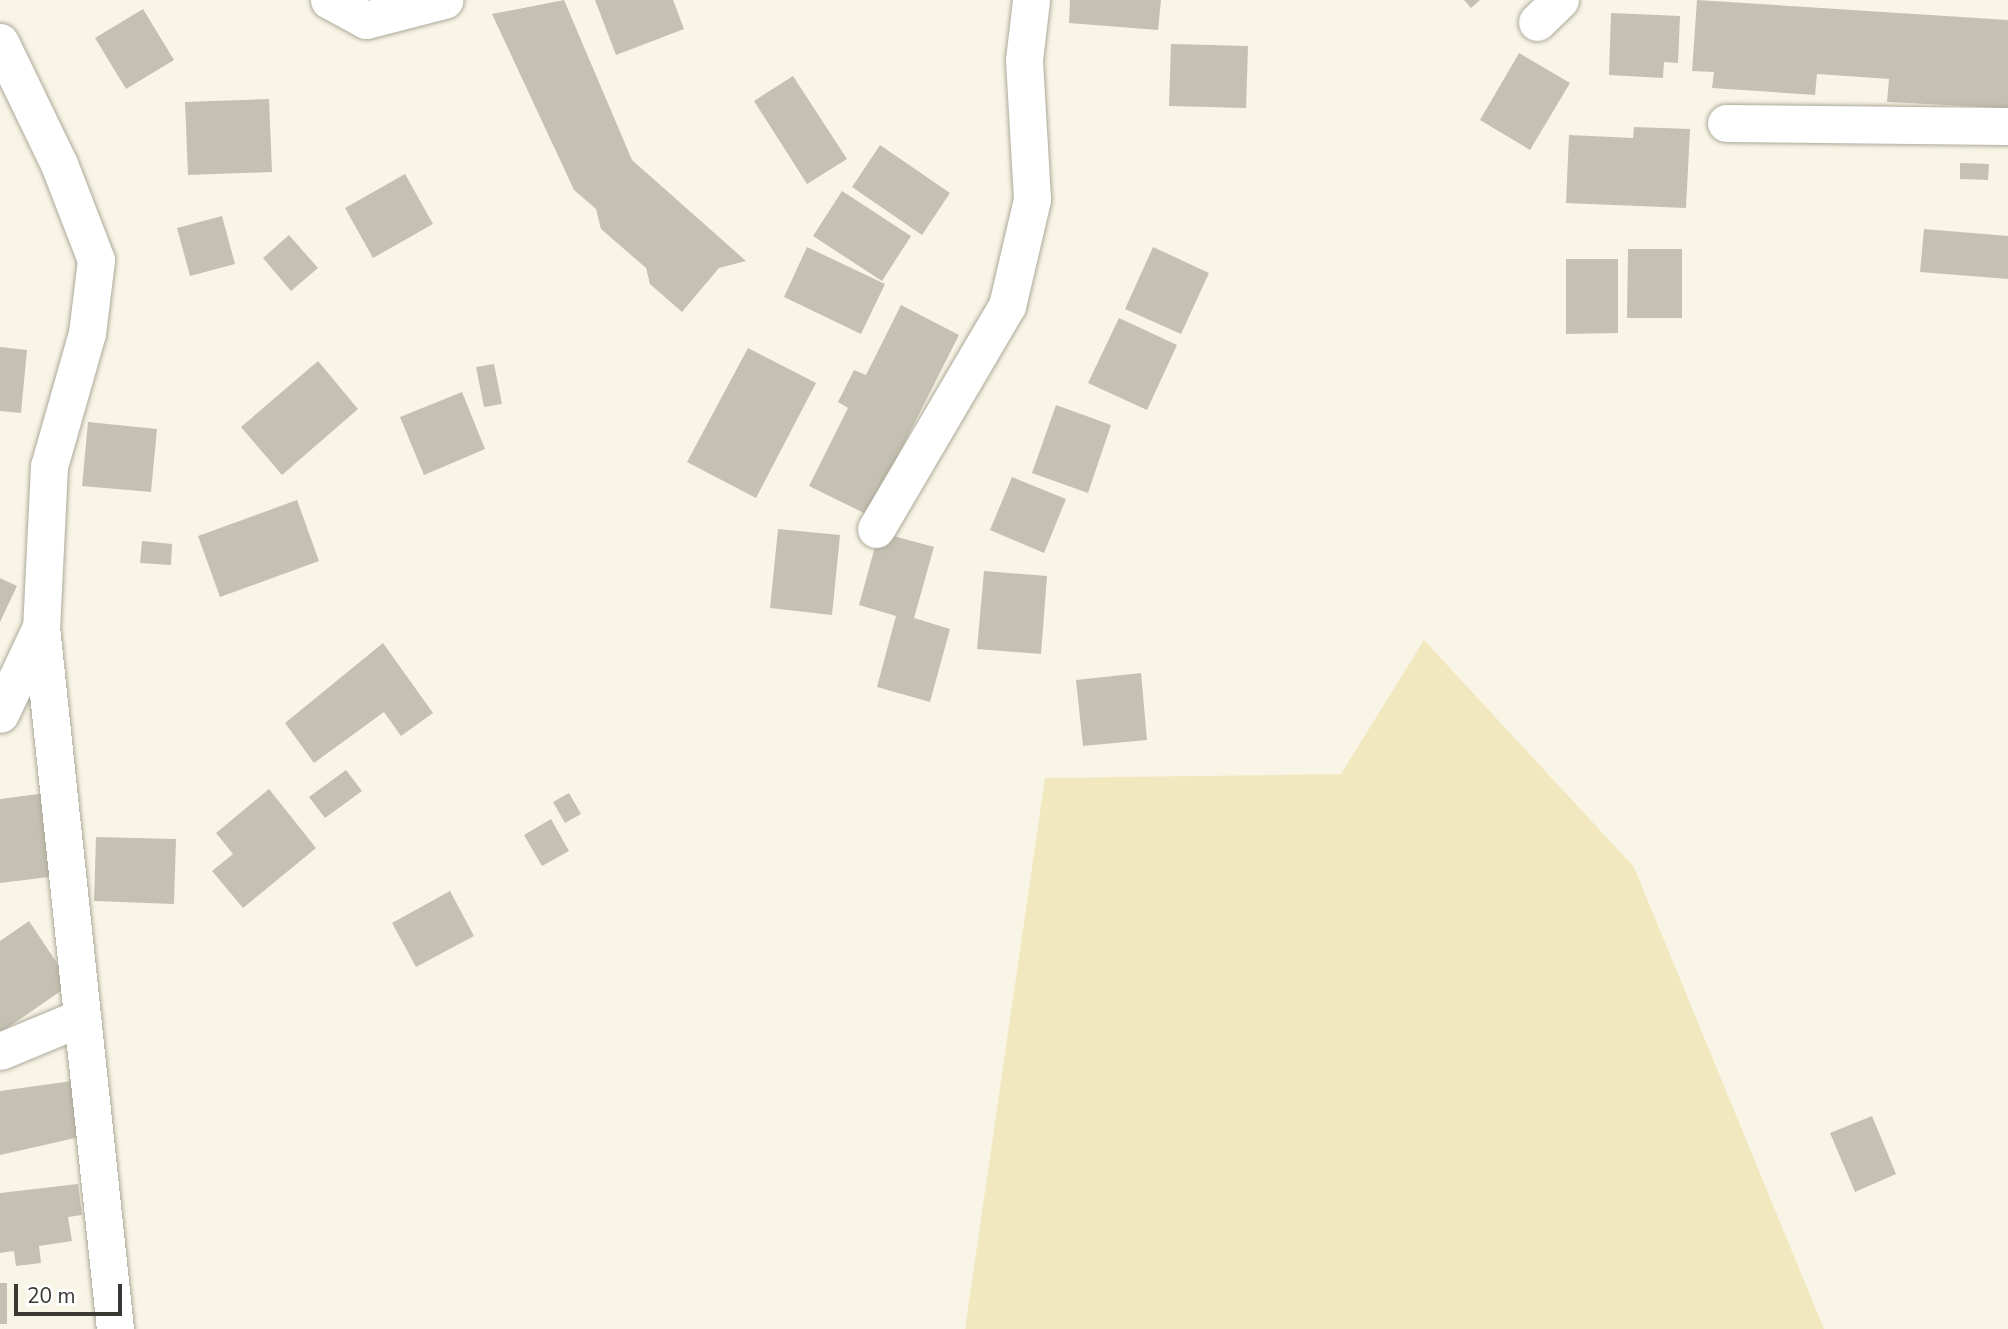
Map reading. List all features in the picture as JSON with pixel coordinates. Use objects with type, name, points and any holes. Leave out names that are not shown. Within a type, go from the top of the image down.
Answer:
[{"type":"street","points":[[329,0],[366,20],[444,0]]},
{"type":"street","points":[[876,529],[1007,306],[1032,199],[1024,60],[1031,0]]},
{"type":"street","points":[[0,42],[59,164],[96,260],[87,332],[49,466],[41,627],[115,1329]]},
{"type":"street","points":[[1726,123],[2008,127]]},
{"type":"street","points":[[0,714],[41,627]]},
{"type":"street","points":[[0,1051],[82,1017]]},
{"type":"shaded area","points":[[1424,640],[1634,867],[1824,1329],[965,1329],[1045,778],[1341,774]]},
{"type":"building","points":[[564,0],[632,160],[746,261],[719,268],[682,312],[650,284],[646,268],[601,229],[596,209],[574,190],[492,14]]},
{"type":"building","points":[[595,0],[673,0],[684,29],[616,55]]},
{"type":"building","points":[[1070,0],[1161,0],[1158,30],[1069,23]]},
{"type":"building","points":[[1464,0],[1480,0],[1471,8]]},
{"type":"building","points":[[1697,0],[2008,20],[2008,117],[2004,108],[1887,102],[1889,79],[1817,74],[1815,95],[1712,88],[1714,72],[1692,71]]},
{"type":"building","points":[[143,9],[174,60],[126,89],[95,38]]},
{"type":"building","points":[[1611,13],[1680,16],[1678,63],[1664,62],[1663,78],[1609,75]]},
{"type":"building","points":[[1171,44],[1248,46],[1246,108],[1169,106]]},
{"type":"building","points":[[1519,53],[1570,83],[1530,150],[1480,120]]},
{"type":"building","points":[[793,76],[847,159],[807,184],[754,101]]},
{"type":"building","points":[[269,99],[272,172],[188,175],[185,102]]},
{"type":"building","points":[[1634,127],[1690,129],[1686,208],[1566,203],[1569,135],[1633,138]]},
{"type":"building","points":[[880,145],[950,193],[922,235],[852,187]]},
{"type":"building","points":[[1960,163],[1989,164],[1988,180],[1960,179]]},
{"type":"building","points":[[405,174],[433,224],[373,258],[345,208]]},
{"type":"building","points":[[842,191],[911,236],[882,281],[813,236]]},
{"type":"building","points":[[222,216],[235,264],[190,276],[177,228]]},
{"type":"building","points":[[1924,229],[2008,236],[2008,279],[1920,272]]},
{"type":"building","points":[[289,235],[318,268],[291,291],[263,258]]},
{"type":"building","points":[[807,247],[885,284],[861,334],[784,297]]},
{"type":"building","points":[[1153,247],[1209,273],[1181,334],[1125,309]]},
{"type":"building","points":[[1628,249],[1682,249],[1682,318],[1627,318]]},
{"type":"building","points":[[1566,259],[1618,259],[1618,333],[1566,334]]},
{"type":"building","points":[[901,305],[959,335],[868,515],[809,486],[848,408],[838,402],[854,370],[866,375]]},
{"type":"building","points":[[1119,318],[1177,345],[1147,410],[1088,383]]},
{"type":"building","points":[[0,347],[27,350],[21,413],[0,411]]},
{"type":"building","points":[[748,348],[816,383],[756,498],[687,462]]},
{"type":"building","points":[[318,361],[358,409],[282,475],[241,427]]},
{"type":"building","points":[[494,364],[502,404],[484,407],[476,367]]},
{"type":"building","points":[[462,392],[485,449],[424,475],[400,417]]},
{"type":"building","points":[[1056,405],[1111,425],[1088,493],[1032,473]]},
{"type":"building","points":[[88,422],[157,429],[151,492],[82,486]]},
{"type":"building","points":[[1012,477],[1066,499],[1044,553],[990,530]]},
{"type":"building","points":[[297,500],[319,561],[220,597],[198,536]]},
{"type":"building","points":[[778,529],[840,535],[832,615],[770,608]]},
{"type":"building","points":[[879,532],[934,547],[914,618],[950,629],[930,702],[877,687],[896,616],[859,605]]},
{"type":"building","points":[[142,541],[172,544],[171,565],[140,563]]},
{"type":"building","points":[[984,571],[1047,576],[1041,654],[977,649]]},
{"type":"building","points":[[0,578],[17,586],[0,622]]},
{"type":"building","points":[[383,643],[433,713],[401,736],[384,712],[314,763],[285,723]]},
{"type":"building","points":[[1141,673],[1147,740],[1083,746],[1076,680]]},
{"type":"building","points":[[346,770],[362,791],[325,818],[309,797]]},
{"type":"building","points":[[269,789],[316,848],[243,908],[212,871],[233,854],[216,833]]},
{"type":"building","points":[[47,793],[57,876],[0,883],[0,799]]},
{"type":"building","points":[[569,793],[581,814],[565,823],[553,802]]},
{"type":"building","points":[[551,819],[569,851],[542,866],[524,835]]},
{"type":"building","points":[[96,837],[176,839],[174,904],[94,901]]},
{"type":"building","points":[[450,891],[474,936],[416,967],[392,923]]},
{"type":"building","points":[[29,921],[71,984],[0,1033],[0,941]]},
{"type":"building","points":[[72,1081],[84,1136],[0,1155],[0,1091]]},
{"type":"building","points":[[1872,1116],[1896,1174],[1855,1192],[1830,1133]]},
{"type":"building","points":[[78,1184],[82,1215],[68,1217],[72,1241],[39,1246],[41,1263],[16,1266],[14,1251],[0,1253],[0,1193]]},
{"type":"building","points":[[0,1283],[7,1283],[7,1324],[0,1324]]}]
